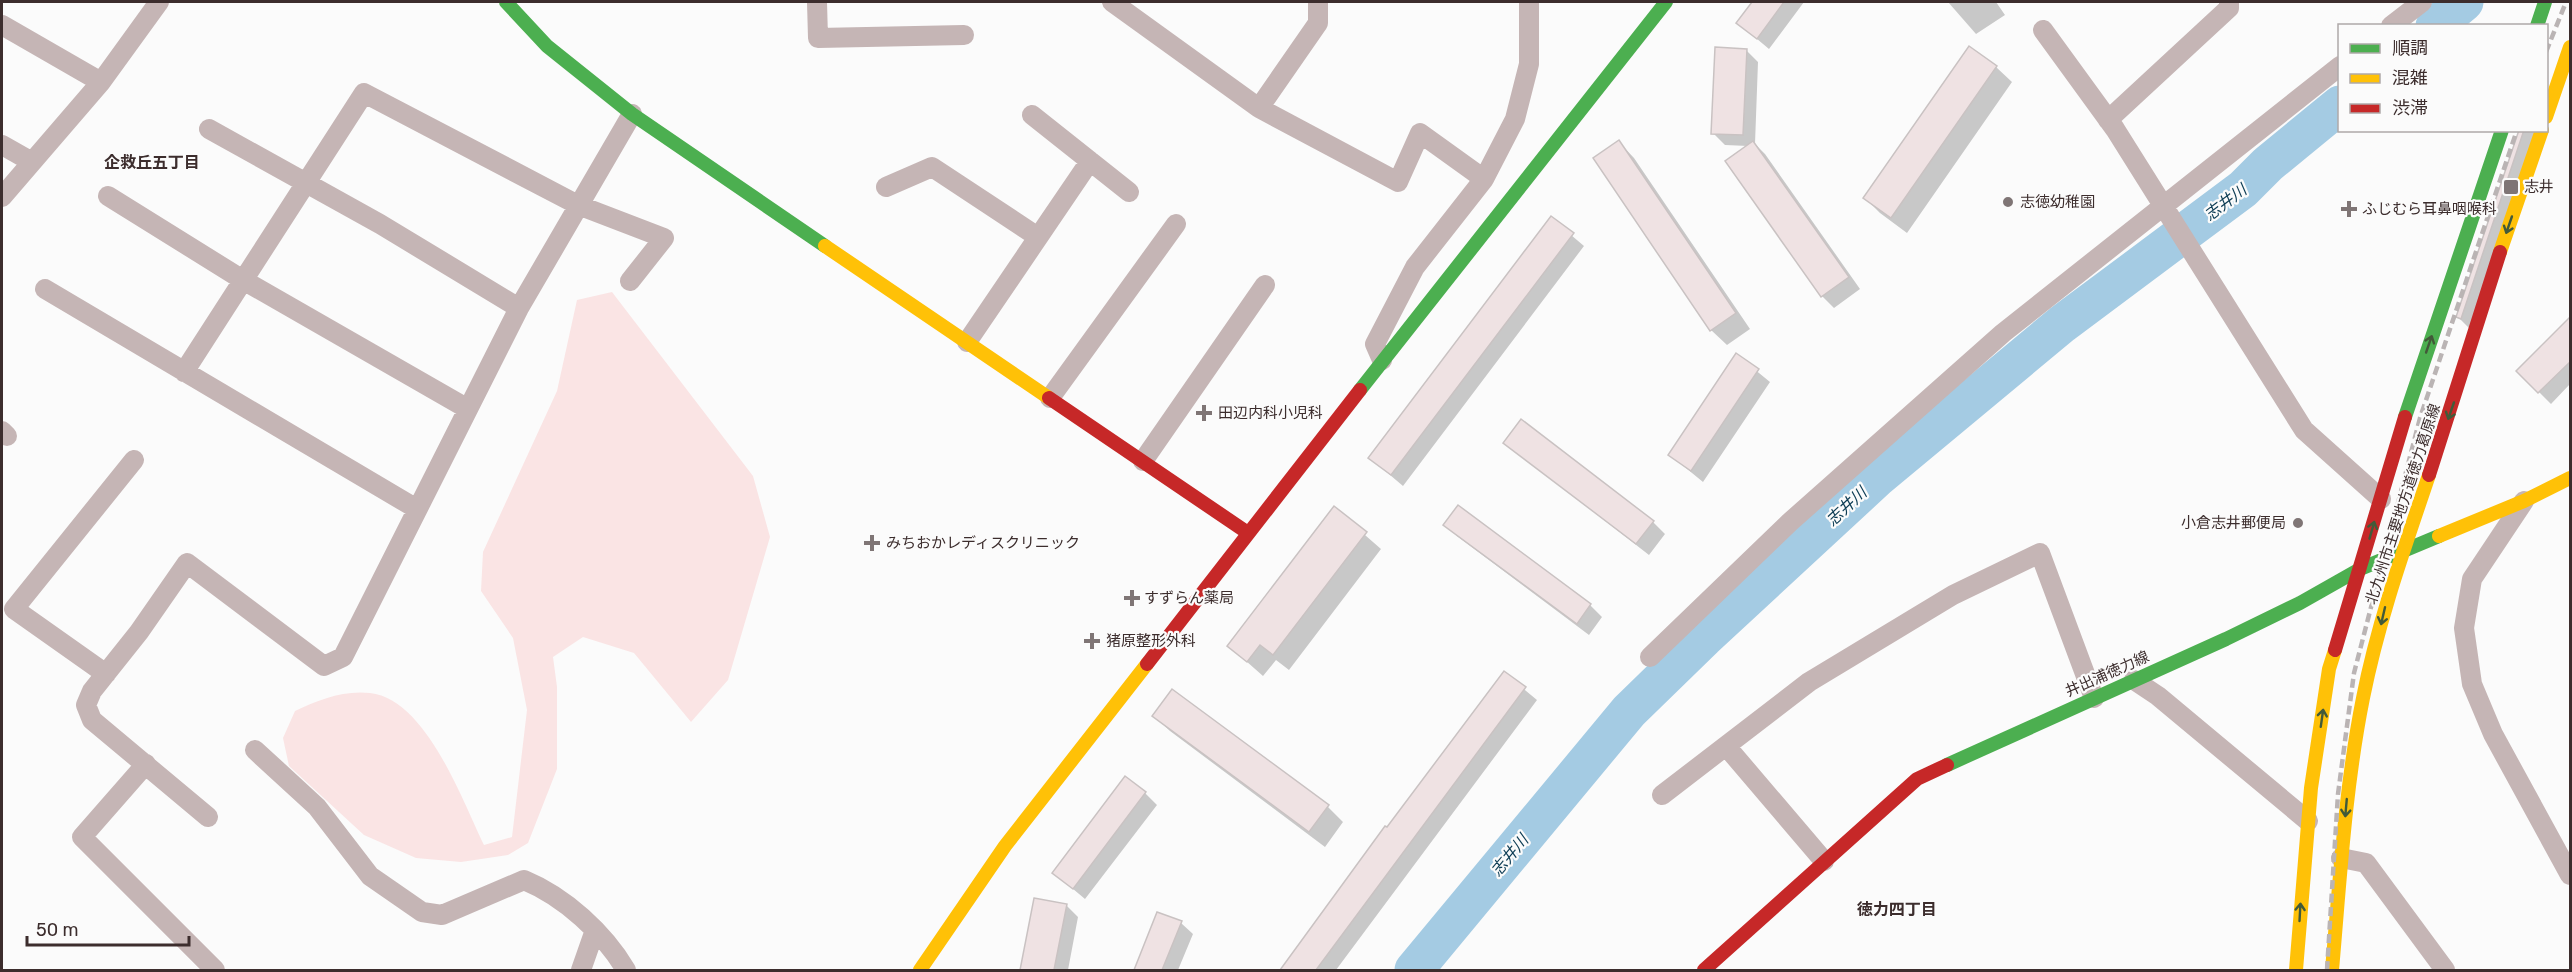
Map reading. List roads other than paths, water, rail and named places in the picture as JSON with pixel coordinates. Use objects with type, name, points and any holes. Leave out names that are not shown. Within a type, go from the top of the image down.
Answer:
[{"type":"main road","points":[[506,2],[514,14],[545,43],[632,114],[1248,533]]},
{"type":"main road","points":[[928,967],[1005,846],[1248,533],[1317,448],[1382,360],[1666,2]]},
{"type":"main road","points":[[2538,24],[2546,2]]},
{"type":"main road","points":[[2548,114],[2571,47]]},
{"type":"main road","name":"北九州市主要地方道徳力葛原線","points":[[2296,970],[2308,821],[2329,669],[2417,379],[2501,132]]},
{"type":"main road","name":"北九州市主要地方道徳力葛原線","points":[[2332,970],[2347,797],[2363,698],[2401,552],[2460,384],[2489,285],[2541,132]]},
{"type":"main road","name":"井出浦徳力線","points":[[1717,966],[1824,861],[1917,779],[2300,603],[2360,569],[2524,501],[2571,478]]},
{"type":"street","points":[[2,197],[101,82],[159,2]]},
{"type":"street","points":[[817,2],[818,38],[964,35]]},
{"type":"street","points":[[1112,2],[1259,108],[1398,182],[1420,133],[1484,179]]},
{"type":"street","points":[[1259,108],[1318,23],[1318,2]]},
{"type":"street","points":[[1382,360],[1375,344],[1415,267],[1484,179],[1515,119],[1529,64],[1529,2]]},
{"type":"street","points":[[2108,120],[2229,8],[2229,2]]},
{"type":"street","points":[[2394,24],[2422,2]]},
{"type":"street","points":[[2,25],[101,82]]},
{"type":"street","points":[[2043,30],[2108,120],[2164,204],[2304,430],[2381,499]]},
{"type":"street","points":[[1650,657],[1790,522],[1994,341],[2338,68]]},
{"type":"street","points":[[184,372],[364,93],[578,205],[664,238],[630,281]]},
{"type":"street","points":[[208,817],[92,720],[86,705],[92,691],[187,563],[324,666],[344,657],[519,308],[632,114]]},
{"type":"street","points":[[1032,115],[1130,192]]},
{"type":"street","points":[[209,129],[305,182],[519,308]]},
{"type":"street","points":[[2,145],[32,162]]},
{"type":"street","points":[[967,342],[1090,161]]},
{"type":"street","points":[[886,188],[932,167],[1038,237]]},
{"type":"street","points":[[108,196],[243,280],[468,409]]},
{"type":"street","points":[[1050,398],[1176,224]]},
{"type":"street","points":[[1143,461],[1265,285]]},
{"type":"street","points":[[45,289],[417,509]]},
{"type":"street","points":[[106,674],[14,609],[134,460]]},
{"type":"street","points":[[2524,501],[2472,579],[2464,628],[2472,684],[2493,734],[2571,875]]},
{"type":"street","points":[[1662,795],[1809,682],[1953,595],[2040,553],[2094,698]]},
{"type":"street","points":[[2134,680],[2158,696],[2308,821]]},
{"type":"street","points":[[1726,746],[1824,861]]},
{"type":"street","points":[[255,750],[317,807],[370,876],[422,912],[442,915],[524,880],[545,889],[594,930],[615,951],[626,970]]},
{"type":"street","points":[[146,765],[81,837],[215,970]]},
{"type":"street","points":[[2341,858],[2366,863],[2445,970]]},
{"type":"street","points":[[580,970],[594,930]]},
{"type":"waterway","name":"志井川","points":[[2437,24],[2464,2]]},
{"type":"waterway","name":"志井川","points":[[1414,970],[1629,711],[1704,638],[1878,477],[2062,324],[2243,189],[2268,164],[2338,107]]},
{"type":"railway","points":[[2548,47],[2566,2]]},
{"type":"railway","points":[[2327,970],[2338,794],[2354,673],[2420,418],[2516,132]]},
{"type":"place","name":"志井","points":[[2511,187]]},
{"type":"place","name":"志徳幼稚園","points":[[2008,202]]},
{"type":"place","name":"ふじむら耳鼻咽喉科","points":[[2349,209]]},
{"type":"place","name":"田辺内科小児科","points":[[1204,413]]},
{"type":"place","name":"小倉志井郵便局","points":[[2298,523]]},
{"type":"place","name":"みちおかレディスクリニック","points":[[872,543]]},
{"type":"place","name":"すずらん薬局","points":[[1132,598]]},
{"type":"place","name":"猪原整形外科","points":[[1092,641]]},
{"type":"district","name":"企救丘五丁目","points":[[152,162]]},
{"type":"district","name":"徳力四丁目","points":[[1897,909]]}]
